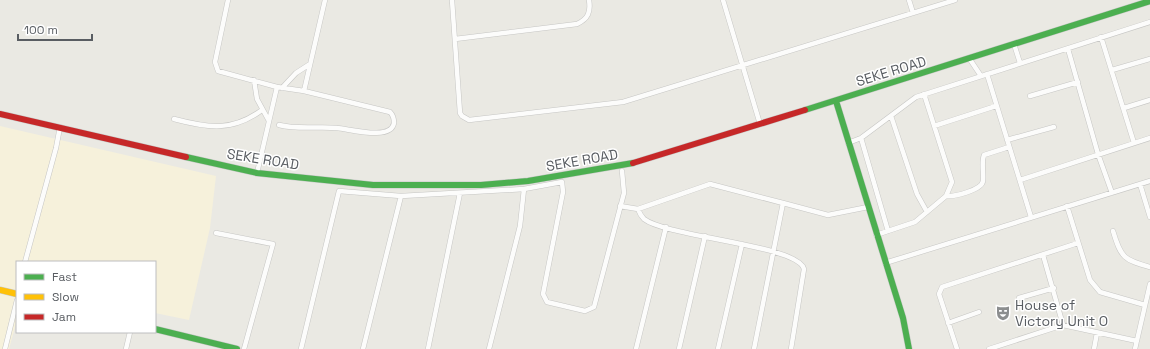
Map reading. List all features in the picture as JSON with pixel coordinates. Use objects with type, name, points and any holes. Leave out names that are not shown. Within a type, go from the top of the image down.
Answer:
[{"type":"main road","name":"SEKE ROAD","points":[[0,114],[257,173],[381,185],[481,185],[528,181],[628,164],[836,101],[1150,1]]},
{"type":"main road","points":[[836,101],[876,235],[903,318],[909,349]]},
{"type":"main road","points":[[0,290],[16,294]]},
{"type":"main road","points":[[156,329],[237,349]]},
{"type":"street","points":[[228,0],[215,66],[222,72],[279,88],[304,91],[390,112],[393,115],[393,127],[378,134],[336,128],[304,128],[279,125]]},
{"type":"street","points":[[304,91],[326,0]]},
{"type":"street","points":[[452,0],[460,113],[469,120],[623,102],[742,67],[955,0]]},
{"type":"street","points":[[455,39],[578,24],[585,20],[590,9],[589,0]]},
{"type":"street","points":[[723,0],[760,124]]},
{"type":"street","points":[[908,0],[913,13]]},
{"type":"street","points":[[848,143],[861,138],[891,116],[912,98],[1150,22]]},
{"type":"street","points":[[1101,37],[1134,143]]},
{"type":"street","points":[[1014,44],[1020,63]]},
{"type":"street","points":[[1068,49],[1098,154],[1112,192]]},
{"type":"street","points":[[969,58],[982,76]]},
{"type":"street","points":[[1112,70],[1150,59]]},
{"type":"street","points":[[257,173],[268,121],[279,88],[296,72],[310,64]]},
{"type":"street","points":[[987,74],[1032,217]]},
{"type":"street","points":[[254,80],[257,99],[268,121]]},
{"type":"street","points":[[1030,96],[1078,82]]},
{"type":"street","points":[[876,235],[915,222],[946,196],[952,182],[924,94]]},
{"type":"street","points":[[1124,108],[1150,100]]},
{"type":"street","points":[[934,126],[996,106]]},
{"type":"street","points":[[174,119],[197,125],[226,126],[238,124],[251,118],[262,110]]},
{"type":"street","points":[[891,116],[917,194],[927,212]]},
{"type":"street","points":[[25,261],[56,148],[60,127]]},
{"type":"street","points":[[1007,140],[1054,127]]},
{"type":"street","points":[[861,138],[888,231]]},
{"type":"street","points":[[1020,180],[1150,138]]},
{"type":"street","points":[[946,196],[952,197],[980,187],[983,182],[984,155],[1009,147]]},
{"type":"street","points":[[301,349],[339,191],[401,196],[524,189],[562,182],[563,192],[543,294],[547,302],[585,310],[594,307],[624,193],[622,171]]},
{"type":"street","points":[[885,263],[1150,181]]},
{"type":"street","points":[[620,206],[638,209],[710,184],[828,215],[868,207]]},
{"type":"street","points":[[1140,184],[1150,218]]},
{"type":"street","points":[[489,349],[520,226],[524,189]]},
{"type":"street","points":[[428,349],[460,193]]},
{"type":"street","points":[[363,349],[401,196]]},
{"type":"street","points":[[754,349],[784,204]]},
{"type":"street","points":[[1067,206],[1090,280],[1100,292],[1145,305]]},
{"type":"street","points":[[638,209],[644,219],[666,227],[775,252],[801,263],[804,269],[791,349]]},
{"type":"street","points":[[636,349],[666,227]]},
{"type":"street","points":[[1112,232],[1119,250],[1128,260],[1150,266]]},
{"type":"street","points":[[216,233],[273,244],[244,349]]},
{"type":"street","points":[[679,349],[705,236]]},
{"type":"street","points":[[957,349],[939,294],[942,287],[1078,243]]},
{"type":"street","points":[[718,349],[742,244]]},
{"type":"street","points":[[1043,255],[1064,325]]},
{"type":"street","points":[[1135,349],[1150,284]]},
{"type":"street","points":[[1019,298],[1054,288]]},
{"type":"street","points":[[5,349],[16,304]]},
{"type":"street","points":[[948,322],[979,312]]},
{"type":"street","points":[[989,349],[1002,347],[1064,325],[1137,341]]},
{"type":"street","points":[[126,349],[130,333]]},
{"type":"street","points":[[1094,349],[1097,333]]},
{"type":"shaded area","points":[[0,126],[216,176],[210,228],[189,320],[156,313],[156,261],[16,261],[16,324],[9,349],[0,349]]},
{"type":"traffic: fast","points":[[805,110],[1150,1]]},
{"type":"traffic: fast","points":[[836,101],[903,318],[909,349]]},
{"type":"traffic: fast","points":[[186,157],[257,173],[373,185],[481,185],[528,181],[633,163]]},
{"type":"traffic: fast","points":[[156,329],[237,349]]},
{"type":"traffic: slow","points":[[0,290],[16,294]]},
{"type":"traffic: jam","points":[[633,163],[805,110]]},
{"type":"traffic: jam","points":[[0,114],[186,157]]},
{"type":"place","name":"House of Victory Unit O","points":[[1003,313]]}]
